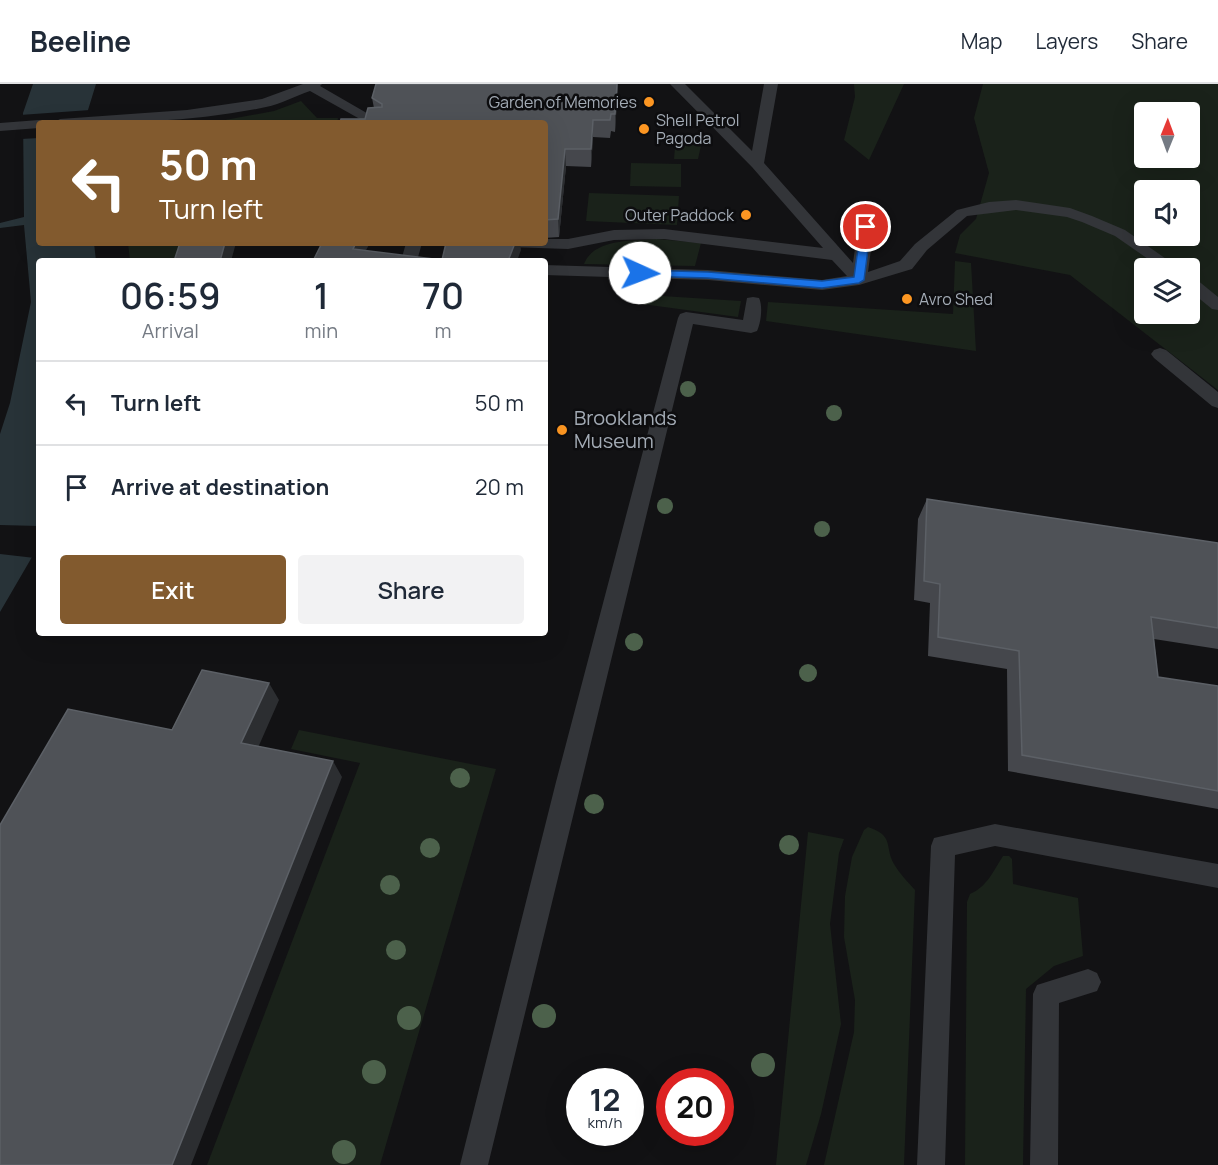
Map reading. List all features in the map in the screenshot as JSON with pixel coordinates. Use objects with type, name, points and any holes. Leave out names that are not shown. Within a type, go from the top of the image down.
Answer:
[{"type":"lane","points":[[676,84],[757,164],[859,280]]},
{"type":"lane","points":[[757,164],[771,84]]},
{"type":"lane","points":[[111,120],[187,114],[265,103],[313,85],[372,120]]},
{"type":"lane","points":[[3,126],[36,124]]},
{"type":"lane","points":[[548,270],[708,275],[822,285],[859,280],[906,265],[928,241],[962,213],[1016,204],[1087,219],[1120,233],[1156,258]]},
{"type":"lane","points":[[859,280],[866,227]]},
{"type":"lane","points":[[548,244],[568,244],[614,235],[664,234],[836,255]]},
{"type":"lane","points":[[1200,291],[1218,305]]},
{"type":"lane","points":[[474,1165],[686,318],[751,327],[753,302]]},
{"type":"lane","points":[[1160,354],[1218,402]]},
{"type":"lane","points":[[931,1165],[943,846],[995,835],[1218,876]]},
{"type":"lane","points":[[1044,1165],[1046,994],[1088,982]]},
{"type":"shaded area","points":[[33,84],[96,84],[85,120],[36,120],[36,246],[94,246],[96,258],[36,258],[36,550],[0,612],[0,434],[10,403],[31,302],[24,225],[0,228],[0,223],[24,217],[23,113]]},
{"type":"shaded area","points":[[854,84],[904,84],[869,160],[844,140],[855,97]]},
{"type":"shaded area","points":[[983,84],[1218,84],[1218,390],[1070,275],[955,253],[960,235],[976,219],[989,173],[974,118]]},
{"type":"shaded area","points":[[301,101],[317,118],[338,118],[338,120],[225,120],[274,111]]},
{"type":"shaded area","points":[[702,141],[698,159],[674,159],[675,147]]},
{"type":"shaded area","points":[[631,163],[681,164],[681,187],[630,186]]},
{"type":"shaded area","points":[[589,193],[679,196],[677,225],[586,221]]},
{"type":"shaded area","points":[[657,239],[701,243],[695,266],[584,264],[596,249],[605,245]]},
{"type":"shaded area","points":[[128,246],[191,246],[187,258],[130,258]]},
{"type":"shaded area","points":[[955,261],[971,263],[976,351],[766,321],[768,302],[953,314]]},
{"type":"shaded area","points":[[630,294],[741,301],[738,317],[642,304]]},
{"type":"shaded area","points":[[299,730],[496,769],[380,1165],[207,1165],[360,763],[291,749]]},
{"type":"shaded area","points":[[868,827],[876,830],[885,838],[894,864],[915,890],[904,1165],[824,1165],[854,1032],[855,1000],[844,937],[845,896],[852,857],[864,830]]},
{"type":"shaded area","points":[[808,832],[844,839],[839,853],[830,924],[841,1024],[821,1114],[806,1165],[776,1165]]},
{"type":"shaded area","points":[[1003,856],[1009,856],[1012,859],[1013,884],[1078,898],[1083,956],[1054,966],[1026,989],[1023,1165],[965,1165],[967,902],[970,894],[990,878]]},
{"type":"pier","points":[[90,110],[88,120],[36,120],[36,138],[21,139],[20,115]]},
{"type":"pier","points":[[0,525],[36,526],[35,558],[0,554]]},
{"type":"building","points":[[376,84],[617,84],[615,114],[611,114],[610,120],[593,120],[591,149],[565,149],[558,219],[548,220],[548,120],[341,120],[365,119],[368,108],[382,107],[382,104],[372,98]]},
{"type":"building","points":[[179,246],[224,246],[221,258],[175,258]]},
{"type":"building","points":[[320,246],[354,246],[353,249],[426,258],[314,258]]},
{"type":"building","points":[[445,246],[514,246],[509,258],[442,258]]},
{"type":"building","points":[[927,499],[1218,543],[1218,628],[1151,617],[1158,677],[1218,686],[1218,791],[1022,755],[1019,651],[938,637],[940,584],[924,581]]},
{"type":"building","points":[[202,670],[269,683],[241,743],[333,761],[172,1165],[0,1165],[0,825],[68,709],[172,730]]},
{"type":"place","name":"Garden of Memories","points":[[649,102]]},
{"type":"place","name":"Shell Petrol Pagoda","points":[[644,129]]},
{"type":"place","name":"Outer Paddock","points":[[746,215]]},
{"type":"place","name":"Avro Shed","points":[[907,299]]},
{"type":"place","name":"Brooklands Museum","points":[[562,430]]},
{"type":"route","points":[[640,273],[708,275],[822,285],[859,280],[866,227]]}]
